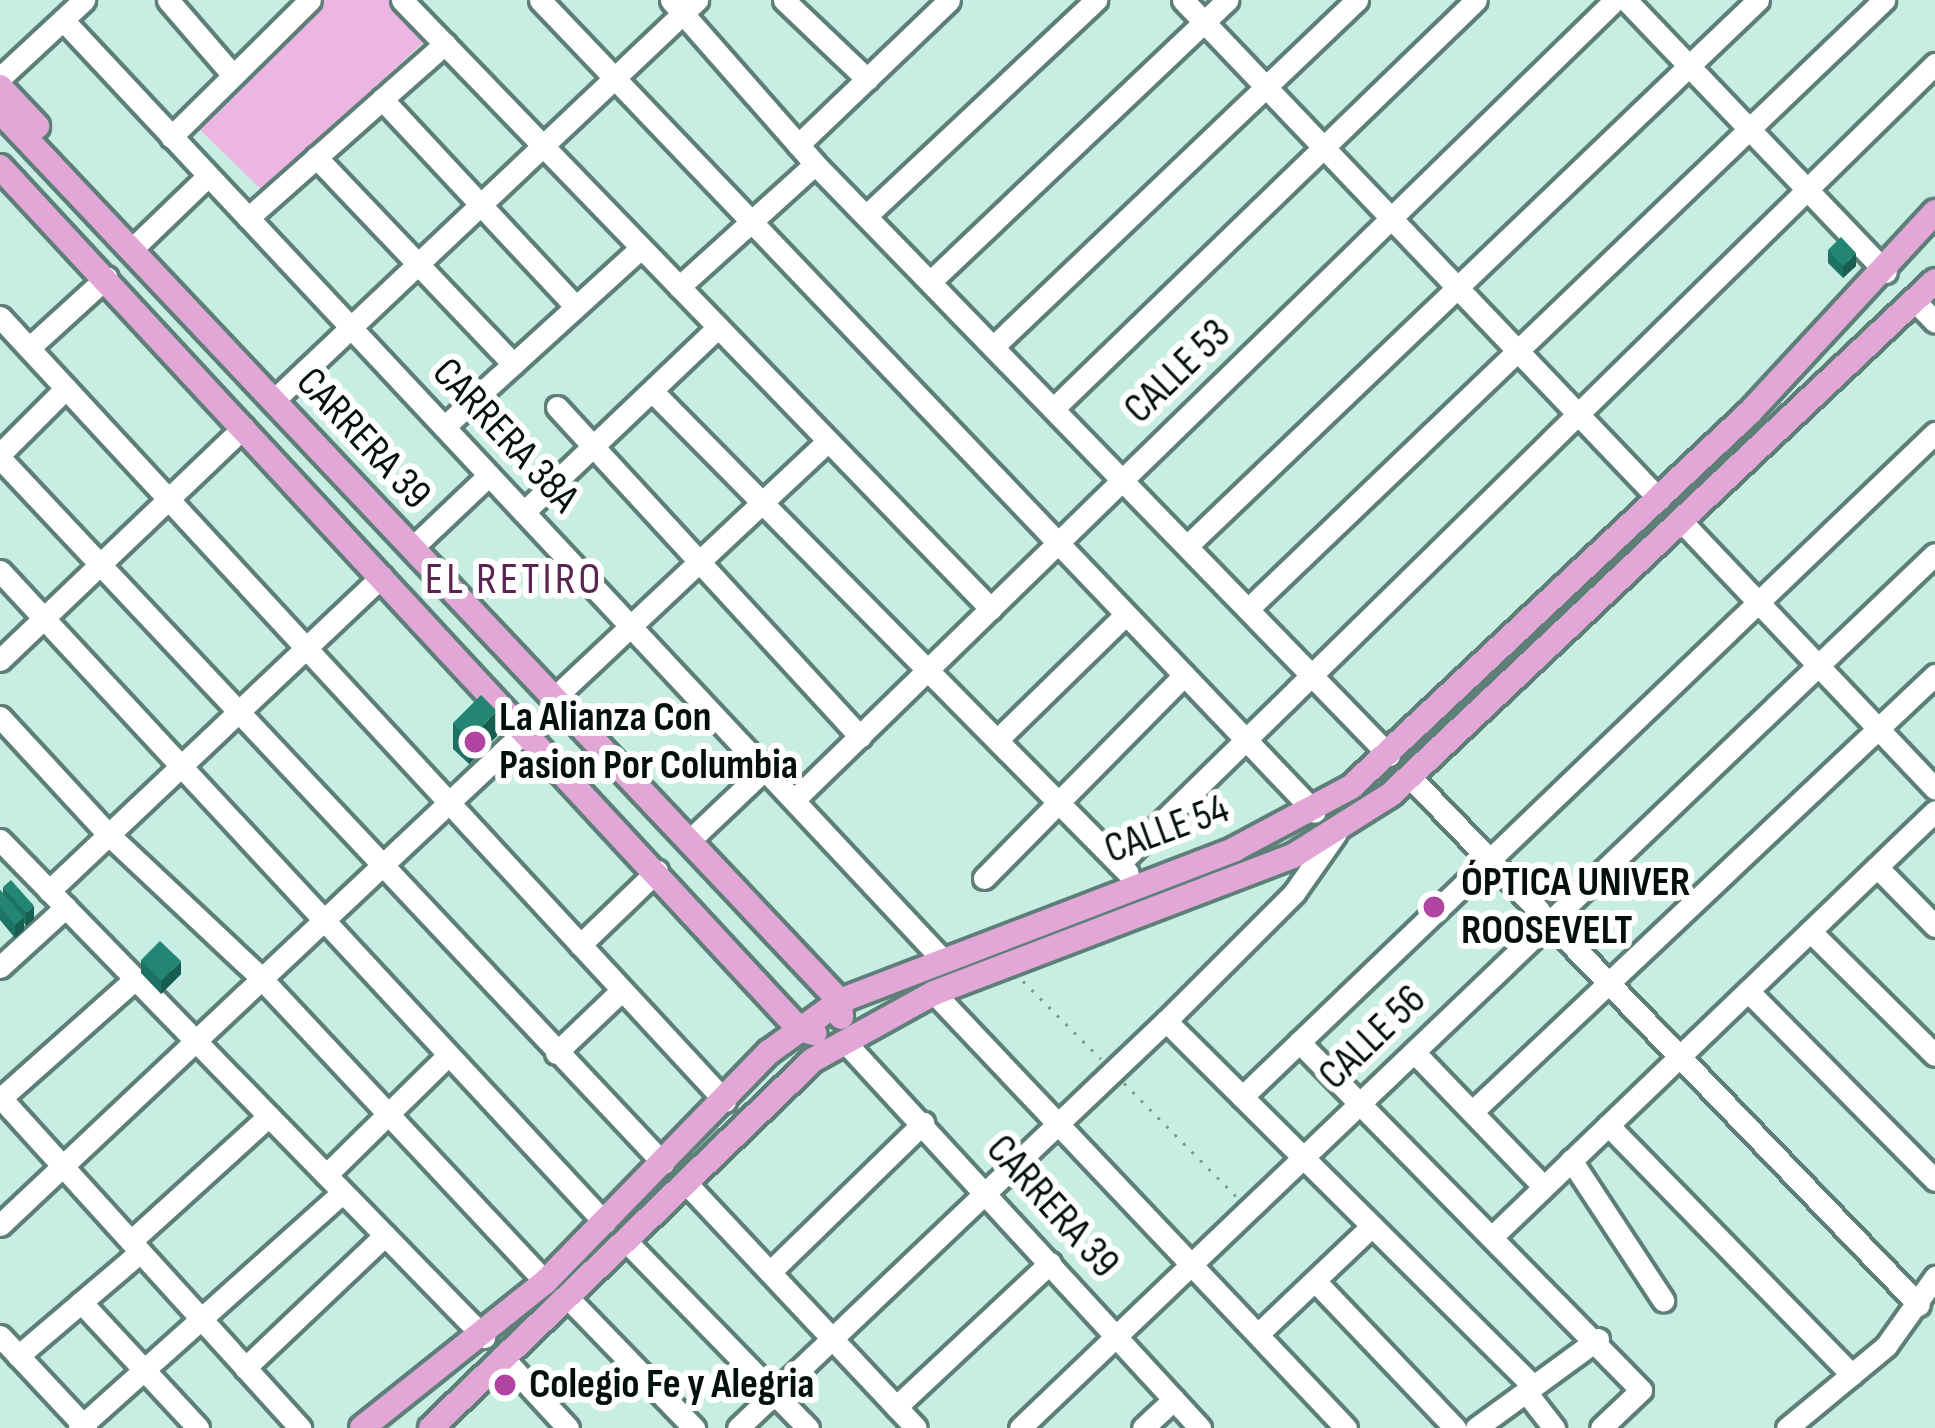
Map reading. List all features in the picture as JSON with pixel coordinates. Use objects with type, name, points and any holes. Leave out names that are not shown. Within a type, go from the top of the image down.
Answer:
[{"type":"main road","points":[[0,82],[80,173],[94,211]]},
{"type":"main road","name":"CARRERA 39","points":[[0,111],[840,1000]]},
{"type":"main road","name":"CARRERA 39","points":[[0,167],[605,813],[799,1029]]},
{"type":"main road","name":"CALLE 54","points":[[362,1428],[484,1337],[605,1223],[769,1052],[840,1000],[1128,873],[1315,812],[1389,755],[1659,499],[1886,272],[1935,212]]},
{"type":"main road","name":"CALLE 54","points":[[431,1428],[507,1362],[781,1085],[844,1041],[934,993],[1240,878],[1336,833],[1410,777],[1935,281]]},
{"type":"main road","points":[[310,496],[336,500],[345,482],[340,469]]},
{"type":"main road","points":[[349,538],[347,522],[358,510],[381,516]]},
{"type":"main road","points":[[557,763],[583,766],[592,738]]},
{"type":"main road","points":[[605,813],[608,786],[636,787]]},
{"type":"main road","points":[[811,970],[838,985],[884,977]]},
{"type":"main road","points":[[769,992],[780,1024],[769,1052]]},
{"type":"main road","points":[[799,1029],[844,1041],[840,1000]]},
{"type":"street","points":[[0,82],[84,0]]},
{"type":"street","points":[[168,0],[231,73]]},
{"type":"street","points":[[403,0],[991,609]]},
{"type":"street","points":[[540,0],[1315,812]]},
{"type":"street","points":[[784,0],[867,79]]},
{"type":"street","points":[[798,145],[949,0]]},
{"type":"street","points":[[866,216],[1096,0]]},
{"type":"street","points":[[1183,0],[1659,499]]},
{"type":"street","points":[[930,282],[1227,0]]},
{"type":"street","points":[[993,347],[1357,0]]},
{"type":"street","points":[[1053,409],[1477,0]]},
{"type":"street","name":"CALLE 53","points":[[794,800],[1615,0]]},
{"type":"street","points":[[1626,0],[1886,272]]},
{"type":"street","points":[[1186,546],[1758,0]]},
{"type":"street","points":[[1248,609],[1884,0]]},
{"type":"street","points":[[171,136],[298,4]]},
{"type":"street","points":[[273,400],[615,79],[684,4],[814,164],[1389,755]]},
{"type":"street","name":"CARRERA 38A","points":[[63,20],[940,957]]},
{"type":"street","points":[[248,218],[445,44]]},
{"type":"street","points":[[652,391],[1128,873],[1244,738],[1811,194],[1935,64]]},
{"type":"street","points":[[382,99],[576,307]]},
{"type":"street","points":[[316,158],[513,364]]},
{"type":"street","points":[[679,286],[814,164]]},
{"type":"street","points":[[131,250],[208,176]]},
{"type":"street","points":[[444,427],[641,248]]},
{"type":"street","points":[[29,348],[107,278]]},
{"type":"street","points":[[1914,300],[1935,322]]},
{"type":"street","points":[[0,317],[725,1101]]},
{"type":"street","points":[[524,512],[718,327]]},
{"type":"street","points":[[66,388],[0,456],[663,1163]]},
{"type":"street","points":[[557,407],[697,565],[860,737]]},
{"type":"street","points":[[0,660],[244,428]]},
{"type":"street","points":[[1242,1097],[1935,433]]},
{"type":"street","points":[[553,699],[826,442]]},
{"type":"street","points":[[412,548],[489,475]]},
{"type":"street","points":[[1683,523],[1935,789]]},
{"type":"street","name":"CALLE 56","points":[[1020,1428],[1935,554]]},
{"type":"street","points":[[0,572],[605,1223]]},
{"type":"street","points":[[0,967],[109,835],[382,576]]},
{"type":"street","points":[[997,740],[1126,614]]},
{"type":"street","points":[[984,878],[1184,675]]},
{"type":"street","points":[[1474,1110],[1935,675]]},
{"type":"street","points":[[0,717],[109,835],[260,976],[545,1282]]},
{"type":"street","points":[[2,1220],[199,1042],[260,976],[526,730]]},
{"type":"street","points":[[689,841],[765,769]]},
{"type":"street","points":[[1410,777],[1919,1305]]},
{"type":"street","points":[[1495,1234],[1935,812]]},
{"type":"street","points":[[738,1428],[1166,1021],[1294,893],[1336,833]]},
{"type":"street","points":[[0,840],[484,1337]]},
{"type":"street","points":[[1877,867],[1935,926]]},
{"type":"street","points":[[580,945],[657,871]]},
{"type":"street","points":[[1810,931],[1935,1055]]},
{"type":"street","points":[[135,979],[1,1098],[299,1428]]},
{"type":"street","points":[[556,1053],[622,990]]},
{"type":"street","points":[[1748,991],[1935,1180]]},
{"type":"street","points":[[934,993],[1346,1428]]},
{"type":"street","points":[[1166,1021],[1530,1389],[1554,1428]]},
{"type":"street","name":"CARRERA 39","points":[[844,1041],[1200,1428]]},
{"type":"street","points":[[1299,1042],[1598,1339],[1640,1396],[1601,1428]]},
{"type":"street","points":[[1414,1052],[1544,1187]]},
{"type":"street","points":[[326,1175],[448,1054]]},
{"type":"street","points":[[18,1356],[81,1302],[269,1116]]},
{"type":"street","points":[[770,1272],[923,1123]]},
{"type":"street","points":[[1608,1125],[1852,1375]]},
{"type":"street","points":[[1571,1160],[1663,1300]]},
{"type":"street","points":[[685,1182],[916,1428]]},
{"type":"street","points":[[0,1336],[82,1427],[342,1193]]},
{"type":"street","points":[[1258,1334],[1372,1226]]},
{"type":"street","points":[[245,1368],[385,1235]]},
{"type":"street","points":[[626,1241],[808,1428]]},
{"type":"street","points":[[896,1407],[1051,1263]]},
{"type":"street","points":[[1786,1428],[1852,1375],[1919,1305],[1935,1277]]},
{"type":"street","points":[[1316,1282],[1455,1428]]},
{"type":"street","points":[[568,1299],[694,1428]]},
{"type":"street","points":[[81,1302],[198,1428]]},
{"type":"street","points":[[1475,1428],[1598,1339]]},
{"type":"street","points":[[507,1362],[568,1428]]},
{"type":"street","points":[[1143,1428],[1174,1400]]},
{"type":"path","points":[[1018,975],[1249,1210]]},
{"type":"shaded area","points":[[320,0],[395,0],[431,35],[263,191],[192,122]]},
{"type":"building","points":[[1841,237],[1856,253],[1843,266],[1828,250]]},
{"type":"building","points":[[481,695],[497,711],[469,739],[453,723]]},
{"type":"building","points":[[11,880],[34,906],[26,913],[3,887]]},
{"type":"building","points":[[0,890],[24,917],[15,925],[0,907]]},
{"type":"building","points":[[160,941],[181,961],[161,981],[141,960]]},
{"type":"place","name":"La Alianza Con Pasion Por Columbia","points":[[475,742]]},
{"type":"place","name":"ÓPTICA UNIVER ROOSEVELT","points":[[1434,907]]},
{"type":"place","name":"Colegio Fe y Alegria","points":[[505,1385]]},
{"type":"district","name":"EL RETIRO","points":[[514,580]]}]
